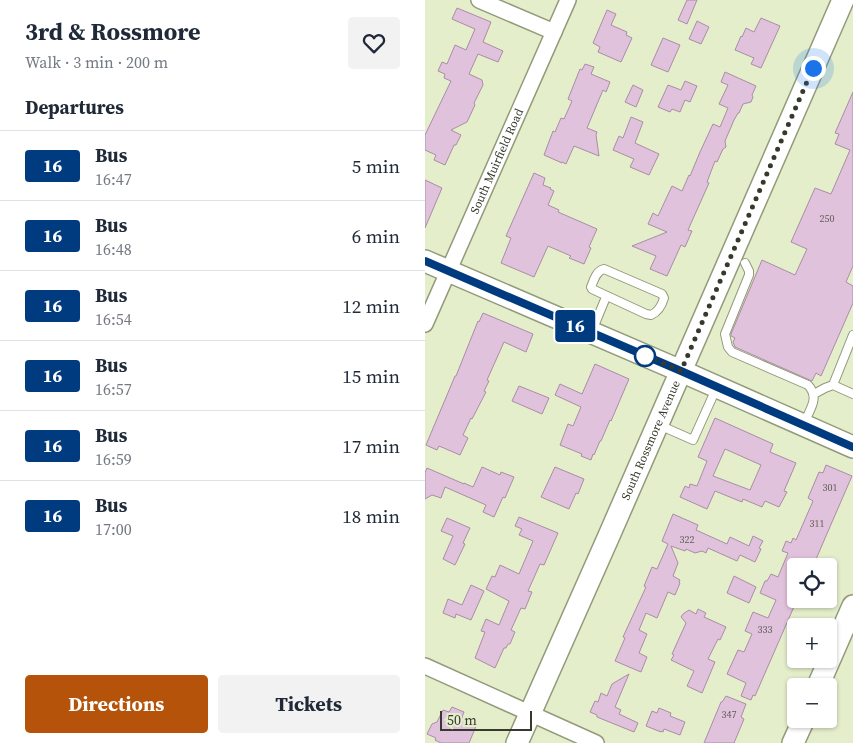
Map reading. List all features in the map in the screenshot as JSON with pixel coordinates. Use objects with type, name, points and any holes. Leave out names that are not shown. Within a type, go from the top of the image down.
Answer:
[{"type":"main road","name":"South Rossmore Avenue","points":[[517,743],[843,0]]},
{"type":"main road","points":[[425,261],[853,447]]},
{"type":"main road","points":[[822,678],[853,606]]},
{"type":"main road","points":[[793,743],[800,728]]},
{"type":"street","points":[[479,0],[554,32]]},
{"type":"street","name":"South Muirfield Road","points":[[425,324],[568,0]]},
{"type":"street","points":[[425,666],[596,743]]},
{"type":"lane","points":[[745,263],[749,275],[725,334],[728,347],[732,352],[808,385],[814,394],[814,402],[803,425]]},
{"type":"lane","points":[[603,269],[657,291],[664,298],[658,311],[651,315],[606,297],[595,292],[591,287],[597,272],[603,269]]},
{"type":"lane","points":[[591,332],[606,297]]},
{"type":"lane","points":[[833,385],[853,335]]},
{"type":"lane","points":[[814,394],[833,385],[853,394]]},
{"type":"lane","points":[[658,424],[693,440],[717,387]]},
{"type":"building","points":[[687,0],[697,0],[687,24],[678,20]]},
{"type":"building","points":[[457,8],[491,22],[483,42],[503,51],[498,62],[478,54],[469,74],[482,80],[483,85],[467,122],[451,130],[461,135],[445,165],[434,160],[436,155],[425,150],[425,135],[451,81],[444,78],[445,74],[438,71],[442,62],[447,64],[455,45],[466,50],[475,29],[452,19]]},
{"type":"building","points":[[607,10],[616,14],[611,25],[627,32],[626,35],[632,38],[621,62],[598,52],[600,47],[593,43]]},
{"type":"building","points":[[761,18],[780,26],[761,68],[751,64],[754,58],[735,50],[746,28],[754,32]]},
{"type":"building","points":[[697,21],[709,27],[701,44],[689,39]]},
{"type":"building","points":[[663,38],[680,45],[668,72],[651,65]]},
{"type":"building","points":[[585,64],[594,67],[591,74],[610,82],[606,92],[603,90],[587,128],[597,132],[599,156],[574,146],[566,164],[544,155],[553,131],[555,132],[561,118],[564,119],[572,101],[568,99],[580,69],[582,70]]},
{"type":"building","points":[[725,72],[756,86],[753,97],[751,102],[743,104],[734,120],[725,141],[726,147],[723,149],[717,162],[715,161],[707,182],[709,183],[688,230],[692,231],[685,247],[681,245],[667,276],[650,269],[656,256],[632,246],[667,232],[648,224],[653,213],[658,216],[672,186],[682,191],[713,124],[720,127],[728,108],[719,104],[728,85],[721,82]]},
{"type":"building","points":[[685,81],[697,86],[690,102],[685,100],[680,112],[672,109],[670,112],[658,107],[668,85],[681,90]]},
{"type":"building","points":[[633,85],[643,90],[636,107],[625,102]]},
{"type":"building","points":[[853,92],[853,266],[846,282],[853,286],[853,303],[821,376],[816,373],[812,381],[735,347],[733,342],[735,338],[731,334],[762,260],[795,275],[807,249],[791,242],[815,188],[831,194],[850,150],[835,144],[839,134],[835,133]]},
{"type":"building","points":[[631,117],[643,122],[635,143],[659,154],[649,175],[630,167],[634,159],[613,150],[619,136],[623,138]]},
{"type":"building","points":[[534,173],[545,178],[543,185],[554,191],[548,205],[559,210],[558,212],[597,229],[584,264],[548,246],[534,277],[501,263],[511,238],[506,236]]},
{"type":"building","points":[[425,180],[442,188],[425,228]]},
{"type":"building","points":[[483,313],[533,334],[526,352],[504,342],[487,380],[489,381],[484,391],[486,392],[463,435],[468,438],[460,455],[439,446],[437,450],[426,445]]},
{"type":"building","points":[[595,364],[629,379],[611,421],[591,460],[560,445],[568,424],[573,426],[581,407],[555,395],[560,384],[582,394]]},
{"type":"building","points":[[519,386],[549,398],[542,414],[512,401]]},
{"type":"building","points":[[715,418],[773,444],[770,452],[796,463],[784,491],[787,492],[779,507],[765,501],[762,507],[743,499],[742,502],[715,491],[707,509],[680,497],[685,486],[689,488],[690,484],[697,486],[707,461],[698,457]],"holes":[[[725,449],[761,465],[750,490],[713,476]]]},
{"type":"building","points":[[826,465],[852,476],[816,558],[787,558],[787,608],[793,608],[789,618],[787,618],[787,623],[755,696],[753,695],[751,700],[741,696],[746,683],[727,674],[738,650],[744,652],[752,634],[745,631],[753,612],[768,618],[776,600],[760,593],[765,581],[767,581],[771,574],[778,577],[788,553],[782,551],[786,541],[791,543],[793,538],[796,540],[813,501],[808,498],[819,472],[823,473]]},
{"type":"building","points":[[482,467],[500,475],[501,472],[514,477],[494,517],[483,512],[486,505],[445,487],[441,498],[432,495],[425,499],[425,473],[427,468],[473,487]]},
{"type":"building","points":[[555,467],[584,479],[569,509],[541,497]]},
{"type":"building","points":[[673,514],[698,525],[696,530],[727,544],[730,537],[749,546],[753,536],[763,541],[755,562],[740,555],[737,561],[708,548],[706,553],[702,551],[695,553],[671,546],[678,563],[673,576],[680,580],[680,583],[675,595],[668,592],[657,618],[646,613],[639,630],[647,634],[639,653],[647,657],[641,672],[615,661],[625,638],[623,637],[646,587],[644,586],[652,567],[657,569],[668,544],[662,541]]},
{"type":"building","points":[[519,517],[558,533],[544,565],[540,564],[528,591],[532,592],[525,609],[521,608],[511,630],[515,632],[510,644],[504,648],[495,668],[475,658],[485,632],[481,631],[486,619],[499,625],[509,601],[486,589],[492,576],[495,577],[500,565],[519,574],[533,541],[519,535],[522,529],[515,526]]},
{"type":"building","points":[[447,518],[470,528],[455,565],[443,559],[453,536],[441,531]]},
{"type":"building","points":[[734,576],[756,587],[749,603],[727,593]]},
{"type":"building","points":[[471,585],[484,591],[471,620],[456,614],[455,618],[443,613],[448,599],[462,605]]},
{"type":"building","points":[[698,609],[706,613],[704,617],[726,627],[708,659],[715,662],[702,693],[687,686],[694,671],[671,660],[686,623],[681,617],[689,610],[696,614]]},
{"type":"building","points":[[629,674],[615,707],[621,710],[619,714],[638,723],[634,732],[597,717],[597,715],[590,712],[595,701],[598,702],[601,693],[607,696],[612,684]]},
{"type":"building","points":[[726,696],[746,704],[741,717],[744,719],[734,743],[704,743],[721,702]]},
{"type":"building","points":[[452,707],[464,712],[462,717],[477,724],[469,743],[441,743],[435,740],[436,738],[427,734],[432,724],[437,722],[443,710],[449,712]]},
{"type":"building","points":[[659,708],[671,713],[670,716],[685,722],[680,735],[664,729],[661,732],[646,726],[652,711],[657,713]]},
{"type":"bus line","name":"16","points":[[425,261],[853,447]]},
{"type":"route","points":[[645,356],[642,354],[681,371],[813,68]]}]
